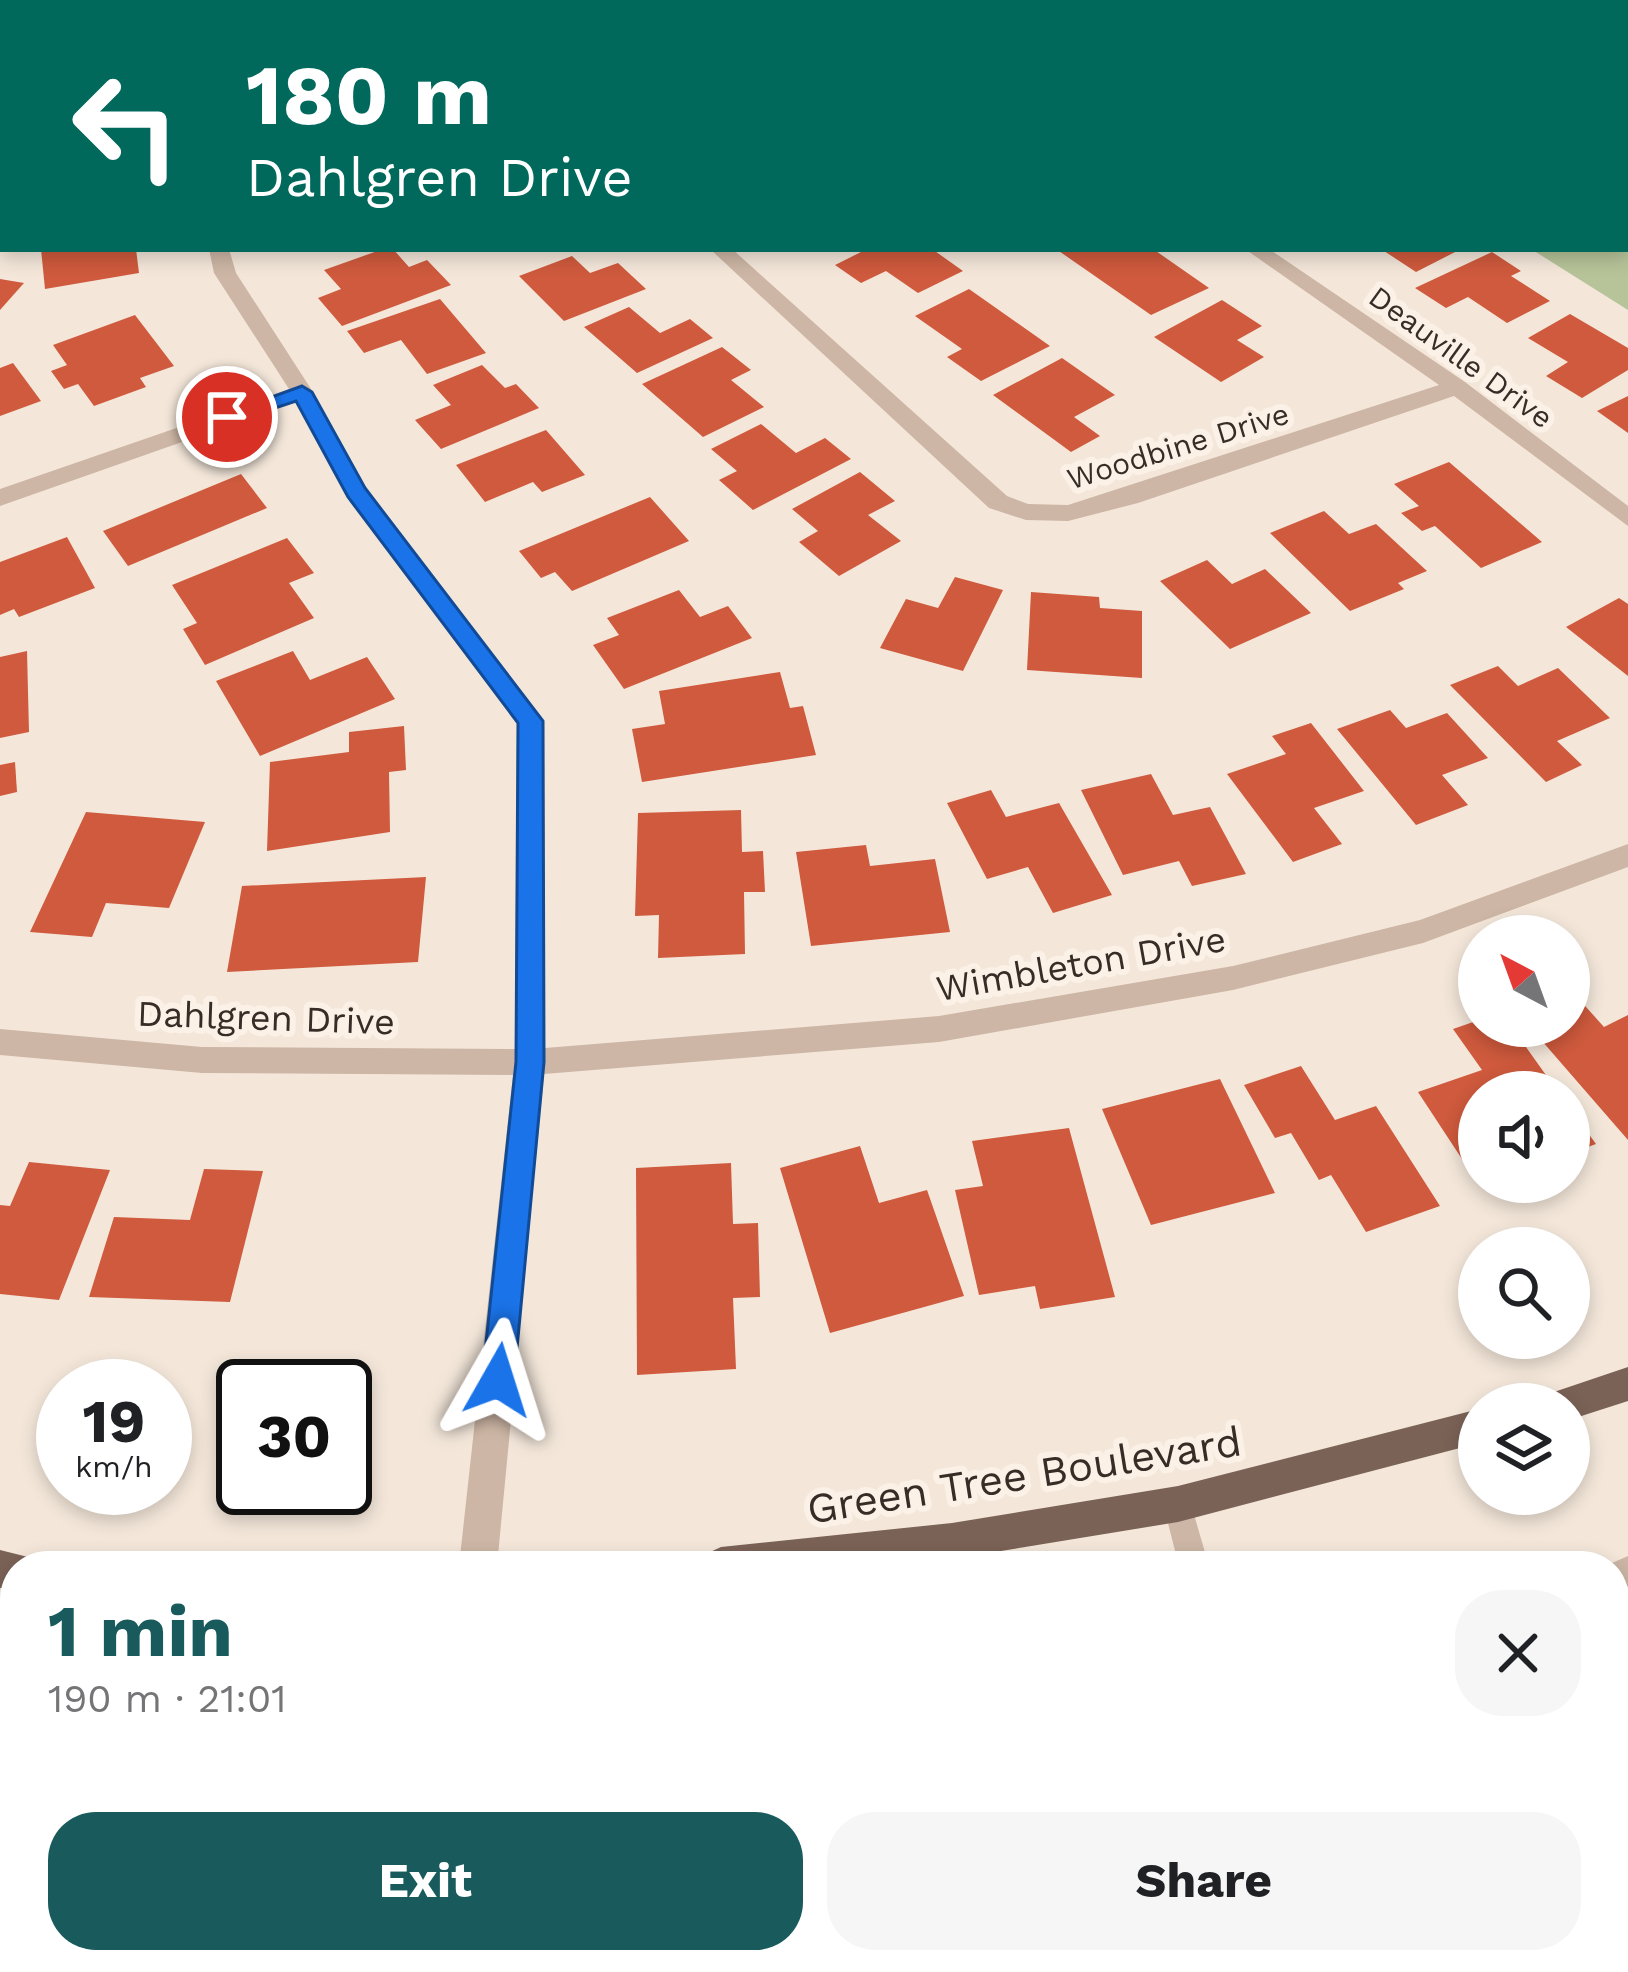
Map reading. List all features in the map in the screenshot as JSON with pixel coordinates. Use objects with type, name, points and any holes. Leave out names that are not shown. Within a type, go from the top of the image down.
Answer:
[{"type":"main road","points":[[1590,1396],[1628,1384]]},
{"type":"main road","name":"Green Tree Boulevard","points":[[860,1551],[1178,1504],[1458,1431]]},
{"type":"street","points":[[220,252],[225,273],[302,392],[356,492],[530,721],[530,1062],[480,1551]]},
{"type":"street","name":"Woodbine Drive","points":[[723,252],[998,502],[1026,512],[1068,513],[1130,497],[1457,387]]},
{"type":"street","name":"Deauville Drive","points":[[1260,252],[1457,387],[1628,518]]},
{"type":"street","points":[[0,498],[302,392]]},
{"type":"street","name":"Wimbleton Drive","points":[[530,1062],[939,1029],[1233,978],[1423,932],[1628,855]]},
{"type":"street","name":"Dahlgren Drive","points":[[0,1042],[202,1060],[530,1062]]},
{"type":"lane","points":[[1178,1504],[1190,1551]]},
{"type":"green space","points":[[1536,252],[1628,252],[1628,310]]},
{"type":"building","points":[[41,252],[136,252],[139,273],[45,289]]},
{"type":"building","points":[[375,252],[396,252],[409,267],[427,260],[451,285],[342,326],[318,298],[341,289],[324,270]]},
{"type":"building","points":[[861,252],[936,252],[963,271],[918,293],[886,271],[861,283],[835,265]]},
{"type":"building","points":[[1060,252],[1157,252],[1209,288],[1151,315]]},
{"type":"building","points":[[1386,252],[1455,252],[1416,272]]},
{"type":"building","points":[[1492,252],[1521,271],[1511,276],[1550,301],[1507,323],[1468,297],[1446,308],[1415,288]]},
{"type":"building","points":[[572,256],[590,273],[618,263],[646,289],[564,321],[519,276]]},
{"type":"building","points":[[0,279],[24,283],[0,310]]},
{"type":"building","points":[[969,289],[1050,346],[981,381],[947,357],[962,349],[915,316]]},
{"type":"building","points":[[440,299],[486,353],[427,374],[401,340],[364,353],[347,331]]},
{"type":"building","points":[[1222,300],[1262,326],[1237,340],[1264,357],[1221,382],[1154,337]]},
{"type":"building","points":[[629,307],[660,333],[690,319],[713,338],[637,373],[584,327]]},
{"type":"building","points":[[1570,314],[1628,348],[1628,370],[1582,398],[1546,376],[1568,362],[1528,338]]},
{"type":"building","points":[[135,315],[174,366],[140,378],[146,387],[94,406],[78,384],[64,389],[51,371],[67,365],[53,345]]},
{"type":"building","points":[[722,347],[751,370],[731,380],[764,407],[703,437],[642,384]]},
{"type":"building","points":[[1062,358],[1115,395],[1074,417],[1100,436],[1071,452],[993,395]]},
{"type":"building","points":[[13,363],[41,401],[0,416],[0,368]]},
{"type":"building","points":[[482,365],[505,388],[516,384],[539,408],[441,449],[415,420],[451,405],[433,385]]},
{"type":"building","points":[[1628,396],[1628,433],[1597,411]]},
{"type":"building","points":[[761,424],[796,453],[825,438],[851,459],[753,510],[719,480],[737,471],[711,449]]},
{"type":"building","points":[[546,430],[585,475],[542,492],[533,482],[485,502],[456,465]]},
{"type":"building","points":[[1449,462],[1542,542],[1481,568],[1435,526],[1422,531],[1401,513],[1419,506],[1394,484]]},
{"type":"building","points":[[860,472],[895,501],[868,515],[901,541],[839,576],[799,542],[818,531],[792,509]]},
{"type":"building","points":[[241,474],[267,508],[128,566],[103,531]]},
{"type":"building","points":[[650,497],[689,541],[572,591],[555,572],[541,578],[519,551]]},
{"type":"building","points":[[1324,511],[1349,534],[1376,524],[1427,571],[1398,583],[1404,589],[1350,611],[1270,533]]},
{"type":"building","points":[[67,537],[95,588],[19,617],[14,609],[0,615],[0,562]]},
{"type":"building","points":[[287,538],[314,573],[289,583],[314,618],[205,665],[183,629],[197,623],[172,585]]},
{"type":"building","points":[[1207,560],[1232,584],[1265,569],[1311,613],[1230,649],[1160,581]]},
{"type":"building","points":[[955,577],[1003,590],[963,671],[880,648],[906,599],[938,608]]},
{"type":"building","points":[[679,590],[700,617],[728,606],[752,638],[624,689],[593,645],[619,635],[607,618]]},
{"type":"building","points":[[1031,592],[1099,597],[1100,608],[1142,611],[1142,678],[1027,670]]},
{"type":"building","points":[[1619,598],[1628,604],[1628,676],[1566,627]]},
{"type":"building","points":[[27,651],[29,732],[0,738],[0,657]]},
{"type":"building","points":[[293,651],[310,680],[367,657],[395,699],[260,756],[216,681]]},
{"type":"building","points":[[1498,666],[1518,686],[1558,668],[1610,718],[1557,741],[1582,765],[1546,782],[1450,685]]},
{"type":"building","points":[[780,672],[790,708],[803,706],[816,755],[642,782],[632,729],[665,724],[659,691]]},
{"type":"building","points":[[1390,710],[1406,728],[1447,713],[1488,758],[1442,775],[1468,805],[1416,825],[1337,729]]},
{"type":"building","points":[[1311,723],[1364,791],[1314,808],[1342,844],[1293,862],[1227,774],[1286,754],[1272,736]]},
{"type":"building","points":[[404,726],[406,770],[389,772],[390,832],[267,851],[270,762],[349,752],[349,732]]},
{"type":"building","points":[[15,762],[17,792],[0,796],[0,765]]},
{"type":"building","points":[[1151,774],[1173,815],[1210,807],[1246,874],[1192,886],[1179,861],[1123,875],[1081,790]]},
{"type":"building","points":[[991,790],[1006,817],[1059,803],[1112,895],[1053,913],[1028,867],[987,879],[947,803]]},
{"type":"building","points":[[741,810],[742,852],[763,851],[765,892],[744,892],[745,954],[658,958],[659,915],[635,916],[638,813]]},
{"type":"building","points":[[86,812],[205,822],[169,908],[106,903],[92,937],[30,932]]},
{"type":"building","points":[[866,845],[870,866],[935,859],[950,932],[811,946],[796,852]]},
{"type":"building","points":[[426,877],[418,962],[227,972],[242,886]]},
{"type":"building","points":[[1590,1011],[1604,1027],[1628,1015],[1628,1140],[1590,1096],[1590,1071],[1568,1071],[1547,1047],[1590,1047]]},
{"type":"building","points":[[1466,1047],[1526,1047],[1543,1071],[1479,1071]]},
{"type":"building","points":[[1301,1066],[1335,1120],[1376,1106],[1440,1206],[1366,1232],[1331,1175],[1319,1180],[1291,1133],[1275,1138],[1244,1085]]},
{"type":"building","points":[[1458,1078],[1458,1153],[1418,1092]]},
{"type":"building","points":[[1220,1079],[1275,1193],[1151,1225],[1102,1109]]},
{"type":"building","points":[[1069,1128],[1115,1297],[1040,1309],[1035,1286],[979,1295],[955,1190],[983,1186],[972,1141]]},
{"type":"building","points":[[860,1146],[879,1203],[927,1190],[964,1296],[830,1333],[780,1168]]},
{"type":"building","points":[[29,1162],[110,1170],[59,1300],[0,1294],[0,1205],[10,1206]]},
{"type":"building","points":[[731,1163],[733,1224],[758,1223],[760,1297],[733,1298],[736,1369],[637,1375],[636,1168]]},
{"type":"building","points":[[204,1169],[263,1171],[230,1302],[89,1297],[114,1217],[190,1220]]},
{"type":"route","points":[[227,417],[302,392],[356,492],[530,721],[530,1062],[498,1380]]}]
